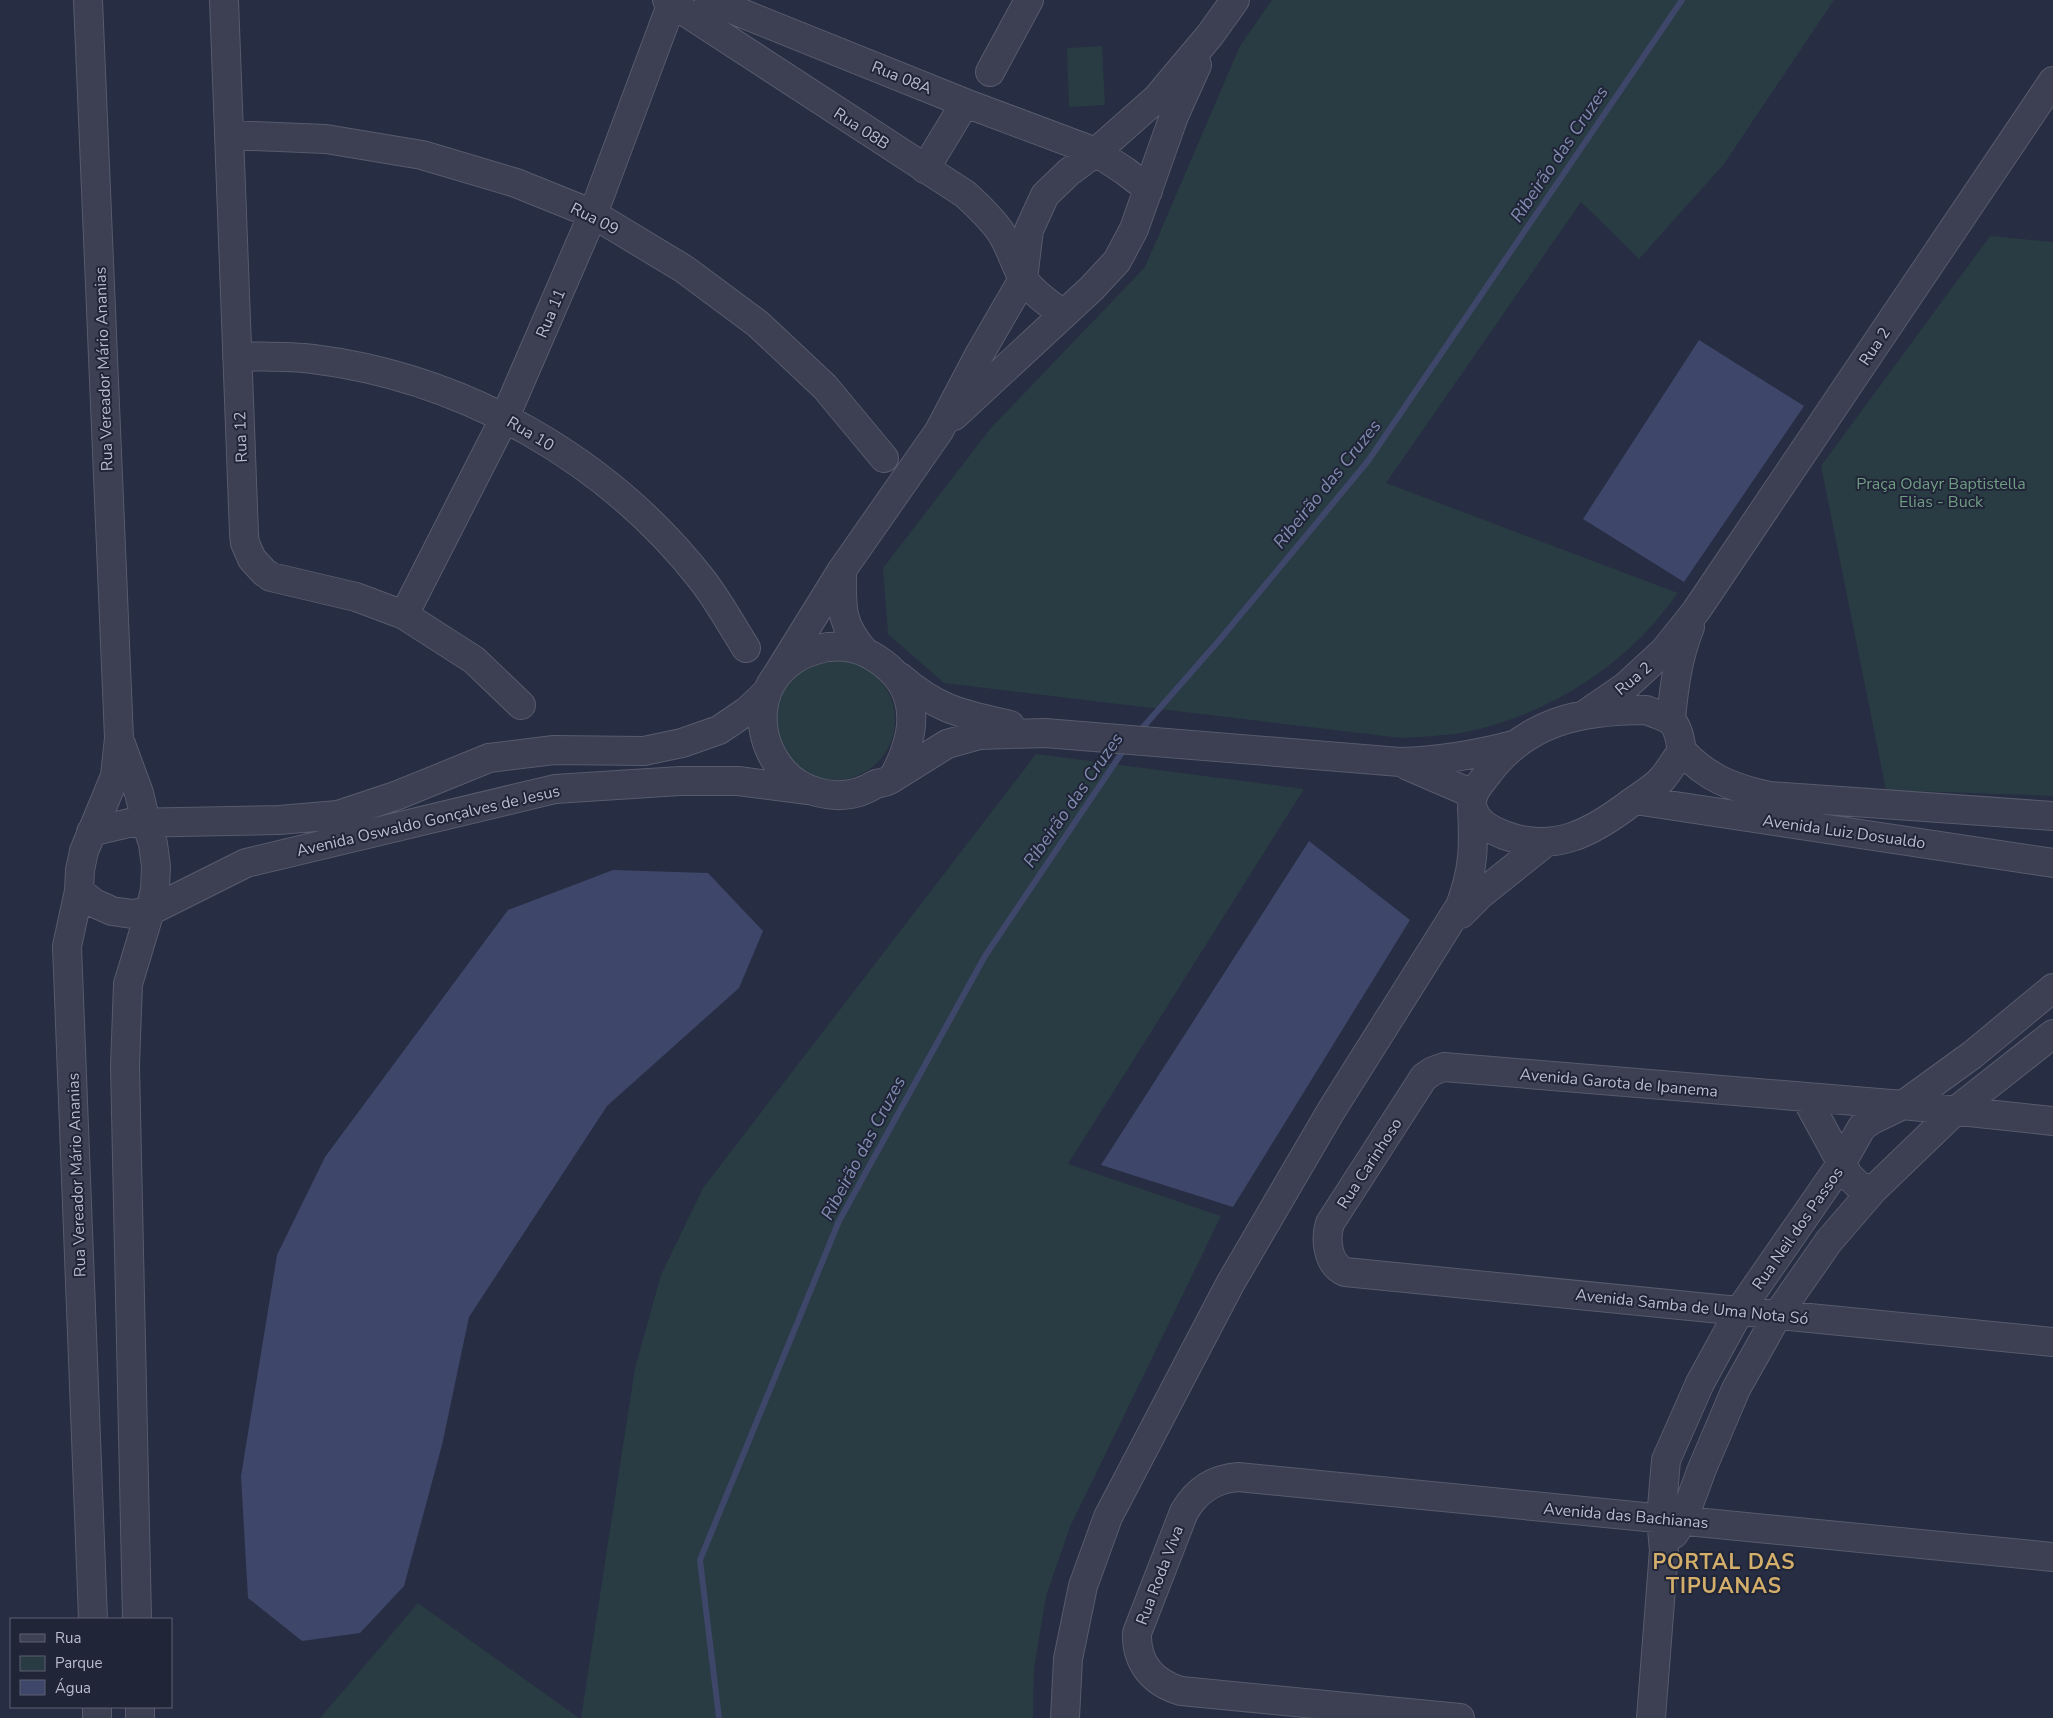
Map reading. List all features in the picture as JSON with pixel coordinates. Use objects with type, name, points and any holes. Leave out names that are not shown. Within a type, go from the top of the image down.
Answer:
[{"type":"street","name":"Rua Vereador Mário Ananias","points":[[88,0],[119,738],[115,776],[91,832],[80,870],[79,890],[67,946],[93,1618]]},
{"type":"street","name":"Rua 12","points":[[224,0],[245,543],[252,559],[264,572],[279,580],[356,597],[404,615],[474,660],[521,706]]},
{"type":"street","name":"Rua 08A","points":[[709,0],[965,103],[1096,152],[1125,171],[1148,191]]},
{"type":"street","points":[[990,72],[1029,0]]},
{"type":"street","points":[[1063,313],[1054,308],[1023,279],[1029,230],[1045,195],[1069,172],[1096,152],[1157,98],[1210,35],[1235,0]]},
{"type":"street","name":"Rua 08B","points":[[671,1],[965,194],[984,212],[1000,232],[1013,255],[1023,279]]},
{"type":"street","name":"Rua 11","points":[[404,615],[505,417],[593,214],[671,1]]},
{"type":"street","points":[[1148,191],[1174,116],[1210,35]]},
{"type":"street","name":"Rua 2","points":[[1584,715],[1626,686],[1664,651],[1696,611],[2053,81]]},
{"type":"street","points":[[926,169],[965,103]]},
{"type":"street","name":"Rua 09","points":[[229,135],[326,139],[422,155],[516,182],[593,214],[684,269],[758,324],[825,387],[884,458]]},
{"type":"street","name":"Avenida Oswaldo Gonçalves de Jesus","points":[[939,431],[1063,313],[1092,288],[1117,261],[1134,229],[1148,191]]},
{"type":"street","name":"Avenida Oswaldo Gonçalves de Jesus","points":[[146,822],[279,820],[338,815],[398,795],[489,758],[554,750],[644,751],[682,744],[719,730],[747,711],[772,684],[842,570],[939,431],[979,355],[1023,279]]},
{"type":"street","name":"Rua 10","points":[[237,356],[312,359],[386,373],[457,396],[505,417],[591,470],[651,522],[703,581],[746,648]]},
{"type":"street","points":[[842,570],[844,617],[847,628],[854,640],[865,652]]},
{"type":"street","name":"Rua 2","points":[[1671,719],[1675,679],[1683,644],[1696,611]]},
{"type":"street","points":[[1045,733],[944,708],[928,699],[890,668],[865,652],[847,646],[827,646],[808,652],[791,661],[772,684],[762,715],[764,738],[773,759],[788,777],[808,790],[842,795],[860,792],[891,779],[947,744],[979,735],[1045,733],[1400,762],[1438,761],[1476,755],[1513,745]]},
{"type":"street","points":[[890,668],[904,686],[911,709],[911,732],[904,755],[891,779]]},
{"type":"street","points":[[1065,1718],[1068,1659],[1083,1586],[1108,1516],[1230,1284],[1336,1103],[1460,906],[1470,882],[1474,850],[1473,801],[1494,764],[1513,745],[1536,730],[1584,715],[1606,711],[1646,710],[1671,719],[1679,733],[1682,751],[1661,780],[1609,820],[1580,835],[1546,842],[1528,841],[1495,831],[1480,822],[1473,801],[1400,762]]},
{"type":"street","name":"Rua Vereador Mário Ananias","points":[[119,738],[139,793],[146,822]]},
{"type":"street","name":"Avenida Luiz Dosualdo","points":[[1682,751],[1696,766],[1719,780],[1743,790],[1769,796],[2053,816]]},
{"type":"street","name":"Avenida Oswaldo Gonçalves de Jesus","points":[[150,910],[246,863],[555,789],[680,781],[738,781],[808,790]]},
{"type":"street","name":"Avenida Luiz Dosualdo","points":[[1635,800],[2053,863]]},
{"type":"street","points":[[91,832],[128,823],[146,822],[153,844],[156,866],[155,888],[150,910],[128,984],[125,1066],[138,1618]]},
{"type":"street","points":[[1441,935],[1481,894],[1546,842]]},
{"type":"street","points":[[79,890],[94,903],[112,911],[132,914],[150,910]]},
{"type":"street","name":"Rua Neil dos Passos","points":[[1672,1519],[1666,1460],[1700,1383],[1740,1310],[1841,1164],[1862,1128],[1872,1120],[1903,1105],[1972,1055],[2051,993]]},
{"type":"street","name":"Rua Neil dos Passos","points":[[1651,1718],[1664,1550],[1672,1519],[1702,1469],[1736,1390],[1778,1314],[1829,1241],[1873,1190],[1954,1112],[2053,1034]]},
{"type":"street","name":"Avenida Garota de Ipanema","points":[[1433,1070],[1450,1068],[1903,1105],[1954,1112],[2053,1121]]},
{"type":"street","name":"Rua Carinhoso","points":[[1334,1263],[1327,1235],[1330,1223],[1424,1077],[1433,1070]]},
{"type":"street","points":[[1806,1098],[1841,1164],[1859,1186],[1873,1190]]},
{"type":"street","name":"Avenida Samba de Uma Nota Só","points":[[1334,1263],[1345,1272],[2053,1342]]},
{"type":"street","name":"Avenida das Bachianas","points":[[1202,1490],[1219,1480],[1238,1477],[2053,1557]]},
{"type":"street","name":"Rua Roda Viva","points":[[1202,1490],[1194,1496],[1184,1512],[1137,1633],[1138,1650],[1150,1674],[1164,1685],[1181,1691],[1460,1718]]},
{"type":"green space","points":[[1272,0],[1834,0],[1724,164],[1639,259],[1581,202],[1386,483],[1678,593],[1644,634],[1604,670],[1557,699],[1532,711],[1481,729],[1455,734],[1401,738],[944,683],[888,634],[883,568],[990,429],[1145,267],[1240,46]]},
{"type":"green space","points":[[1102,46],[1105,105],[1069,107],[1067,48]]},
{"type":"green space","name":"Praça Odayr Baptistella Elias - Buck","points":[[1990,236],[2053,242],[2053,796],[1886,790],[1821,466]]},
{"type":"green space","points":[[835,660],[858,664],[878,677],[891,697],[895,720],[891,743],[878,763],[858,776],[835,780],[812,776],[792,763],[779,743],[775,720],[779,697],[792,677],[812,664]]},
{"type":"green space","points":[[1036,754],[1304,789],[1068,1164],[1221,1216],[1070,1527],[1046,1596],[1034,1668],[1033,1718],[581,1718],[635,1368],[661,1275],[703,1188]]},
{"type":"green space","points":[[418,1603],[579,1718],[320,1718]]},
{"type":"water","points":[[1699,340],[1804,406],[1684,582],[1583,519]]},
{"type":"water","points":[[1309,841],[1410,920],[1233,1207],[1101,1165]]},
{"type":"water","points":[[613,870],[708,873],[763,931],[739,988],[607,1106],[469,1317],[442,1445],[404,1586],[360,1633],[302,1641],[248,1598],[241,1476],[277,1255],[325,1157],[508,910]]},
{"type":"waterway","name":"Ribeirão das Cruzes","points":[[1138,733],[1222,637],[1368,461],[1682,0]]},
{"type":"waterway","name":"Ribeirão das Cruzes","points":[[719,1718],[700,1560],[839,1221],[985,956],[1125,748]]},
{"type":"district","name":"PORTAL DAS TIPUANAS","points":[[1724,1574]]}]
